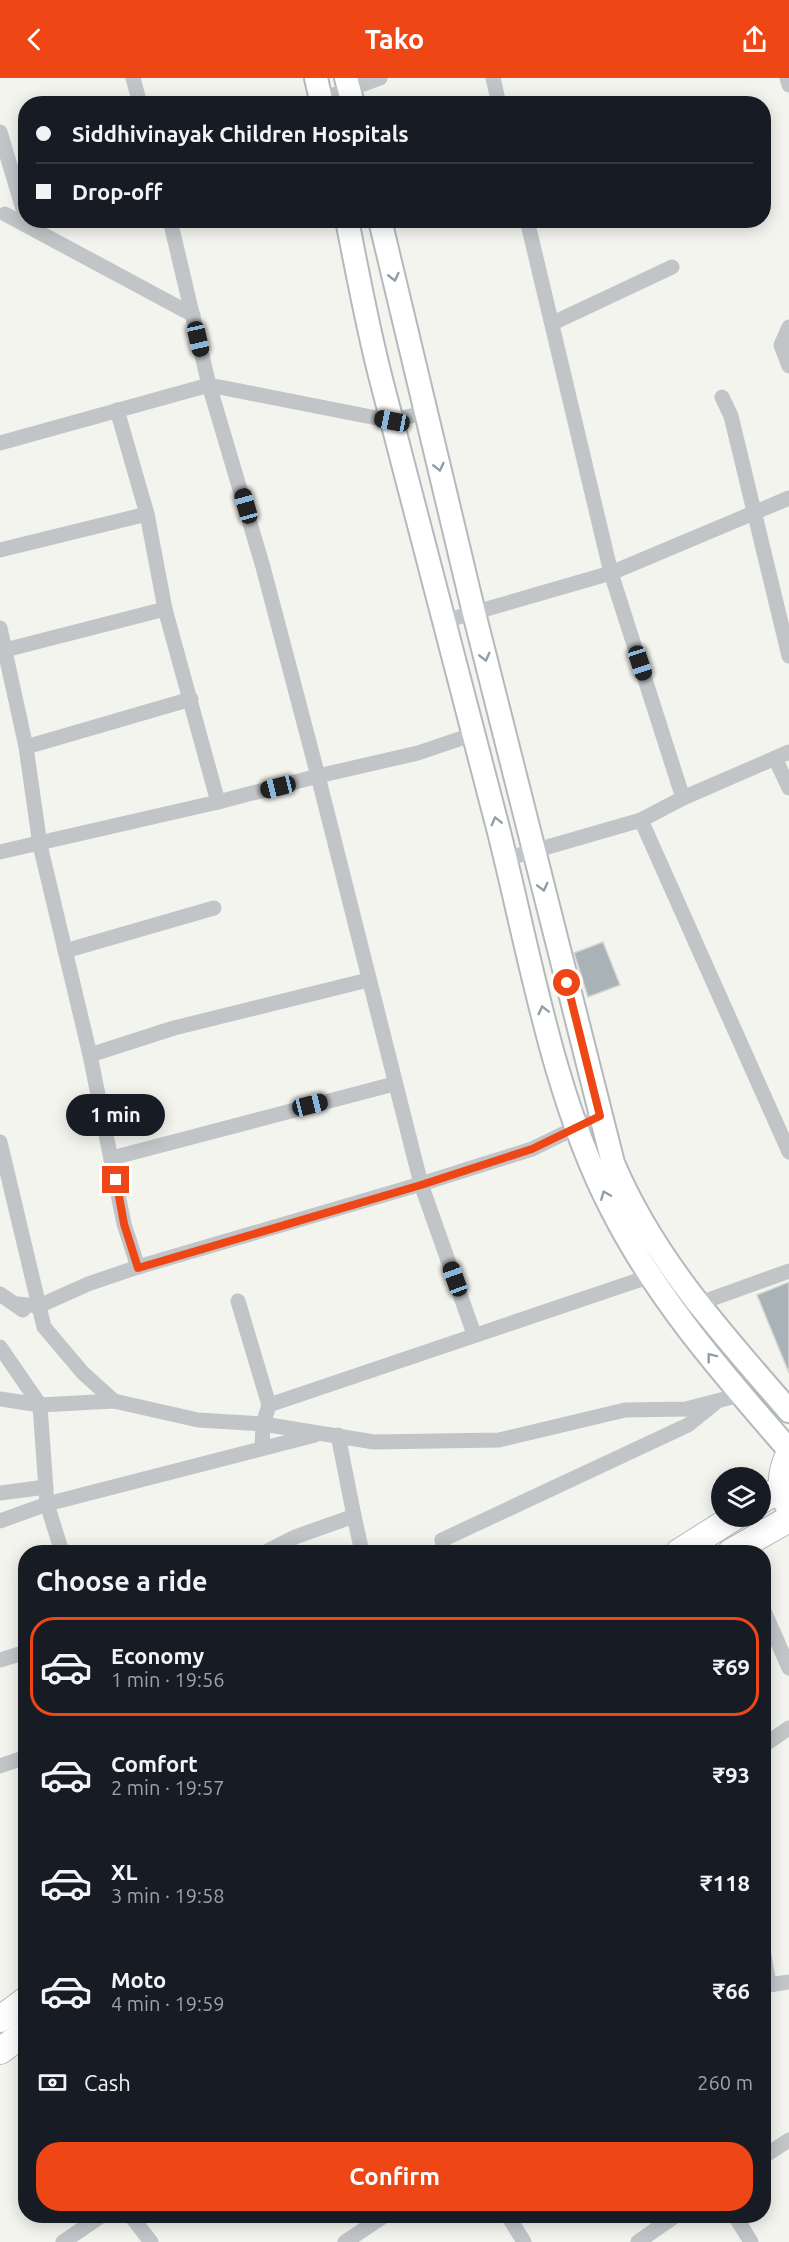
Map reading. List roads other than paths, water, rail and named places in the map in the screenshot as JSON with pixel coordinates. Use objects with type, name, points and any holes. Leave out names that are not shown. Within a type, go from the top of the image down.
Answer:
[{"type":"main road","points":[[785,1497],[783,1466],[789,1452]]},
{"type":"main road","points":[[746,1545],[789,1520]]},
{"type":"main road","points":[[690,1545],[719,1527]]},
{"type":"main road","points":[[0,2019],[18,2006]]},
{"type":"main road","points":[[0,2051],[18,2038]]},
{"type":"street","points":[[134,78],[139,96]]},
{"type":"street","points":[[317,96],[349,90],[380,78]]},
{"type":"street","points":[[493,78],[497,96]]},
{"type":"street","points":[[787,78],[789,85]]},
{"type":"street","points":[[0,132],[18,190]]},
{"type":"street","points":[[3,215],[18,211]]},
{"type":"street","points":[[3,215],[18,223]]},
{"type":"street","points":[[28,228],[193,315]]},
{"type":"street","points":[[172,228],[209,385],[260,556],[421,1185],[474,1334]]},
{"type":"street","points":[[349,228],[392,421],[548,1030],[577,1127],[610,1208],[648,1277],[740,1395],[789,1452]]},
{"type":"street","points":[[382,228],[474,613],[613,1163],[628,1199],[665,1261],[698,1304],[789,1411]]},
{"type":"street","points":[[529,228],[611,573],[683,798]]},
{"type":"street","points":[[552,323],[672,267]]},
{"type":"street","points":[[789,327],[781,345],[789,366]]},
{"type":"street","points":[[0,443],[209,385],[392,421],[426,412]]},
{"type":"street","points":[[722,397],[731,416],[789,656]]},
{"type":"street","points":[[117,410],[147,514],[165,609],[218,802]]},
{"type":"street","points":[[445,621],[611,573],[789,498]]},
{"type":"street","points":[[0,550],[147,514]]},
{"type":"street","points":[[5,650],[165,609]]},
{"type":"street","points":[[0,627],[26,747],[40,845],[90,1055],[124,1224],[138,1268]]},
{"type":"street","points":[[26,747],[191,699]]},
{"type":"street","points":[[0,852],[40,845],[418,753],[474,734]]},
{"type":"street","points":[[506,859],[641,820],[683,798],[782,755],[789,788]]},
{"type":"street","points":[[641,820],[789,1152]]},
{"type":"street","points":[[65,951],[214,908]]},
{"type":"street","points":[[90,1055],[174,1028],[368,980]]},
{"type":"street","points":[[112,1158],[394,1084]]},
{"type":"street","points":[[16,1304],[39,1306],[88,1284],[138,1268],[421,1185],[532,1149],[600,1116]]},
{"type":"street","points":[[0,1142],[44,1327]]},
{"type":"street","points":[[675,1312],[789,1271]]},
{"type":"street","points":[[269,1405],[395,1365],[474,1334],[648,1277]]},
{"type":"street","points":[[0,1294],[44,1327],[82,1373],[114,1401]]},
{"type":"street","points":[[238,1301],[269,1405],[263,1424],[262,1448]]},
{"type":"street","points":[[0,1347],[40,1405],[47,1504],[60,1545]]},
{"type":"street","points":[[0,1400],[40,1405],[114,1401],[198,1420],[263,1424],[374,1442],[499,1440],[626,1410],[686,1409],[740,1395]]},
{"type":"street","points":[[443,1545],[442,1540],[688,1425],[718,1400]]},
{"type":"street","points":[[1,1519],[47,1504],[262,1448],[331,1434]]},
{"type":"street","points":[[331,1434],[360,1545]]},
{"type":"street","points":[[0,1493],[46,1487]]},
{"type":"street","points":[[280,1545],[295,1537],[354,1516]]},
{"type":"street","points":[[771,1627],[789,1668]]},
{"type":"street","points":[[0,1660],[18,1654]]},
{"type":"street","points":[[771,1740],[789,1728]]},
{"type":"street","points":[[0,1766],[18,1760]]},
{"type":"street","points":[[771,1985],[789,1982]]},
{"type":"street","points":[[771,2152],[789,2140]]},
{"type":"street","points":[[63,2242],[90,2223]]},
{"type":"street","points":[[136,2223],[151,2242]]},
{"type":"street","points":[[345,2242],[374,2223]]},
{"type":"street","points":[[512,2223],[524,2242]]},
{"type":"street","points":[[638,2242],[665,2223]]},
{"type":"street","points":[[739,2223],[751,2242]]}]
